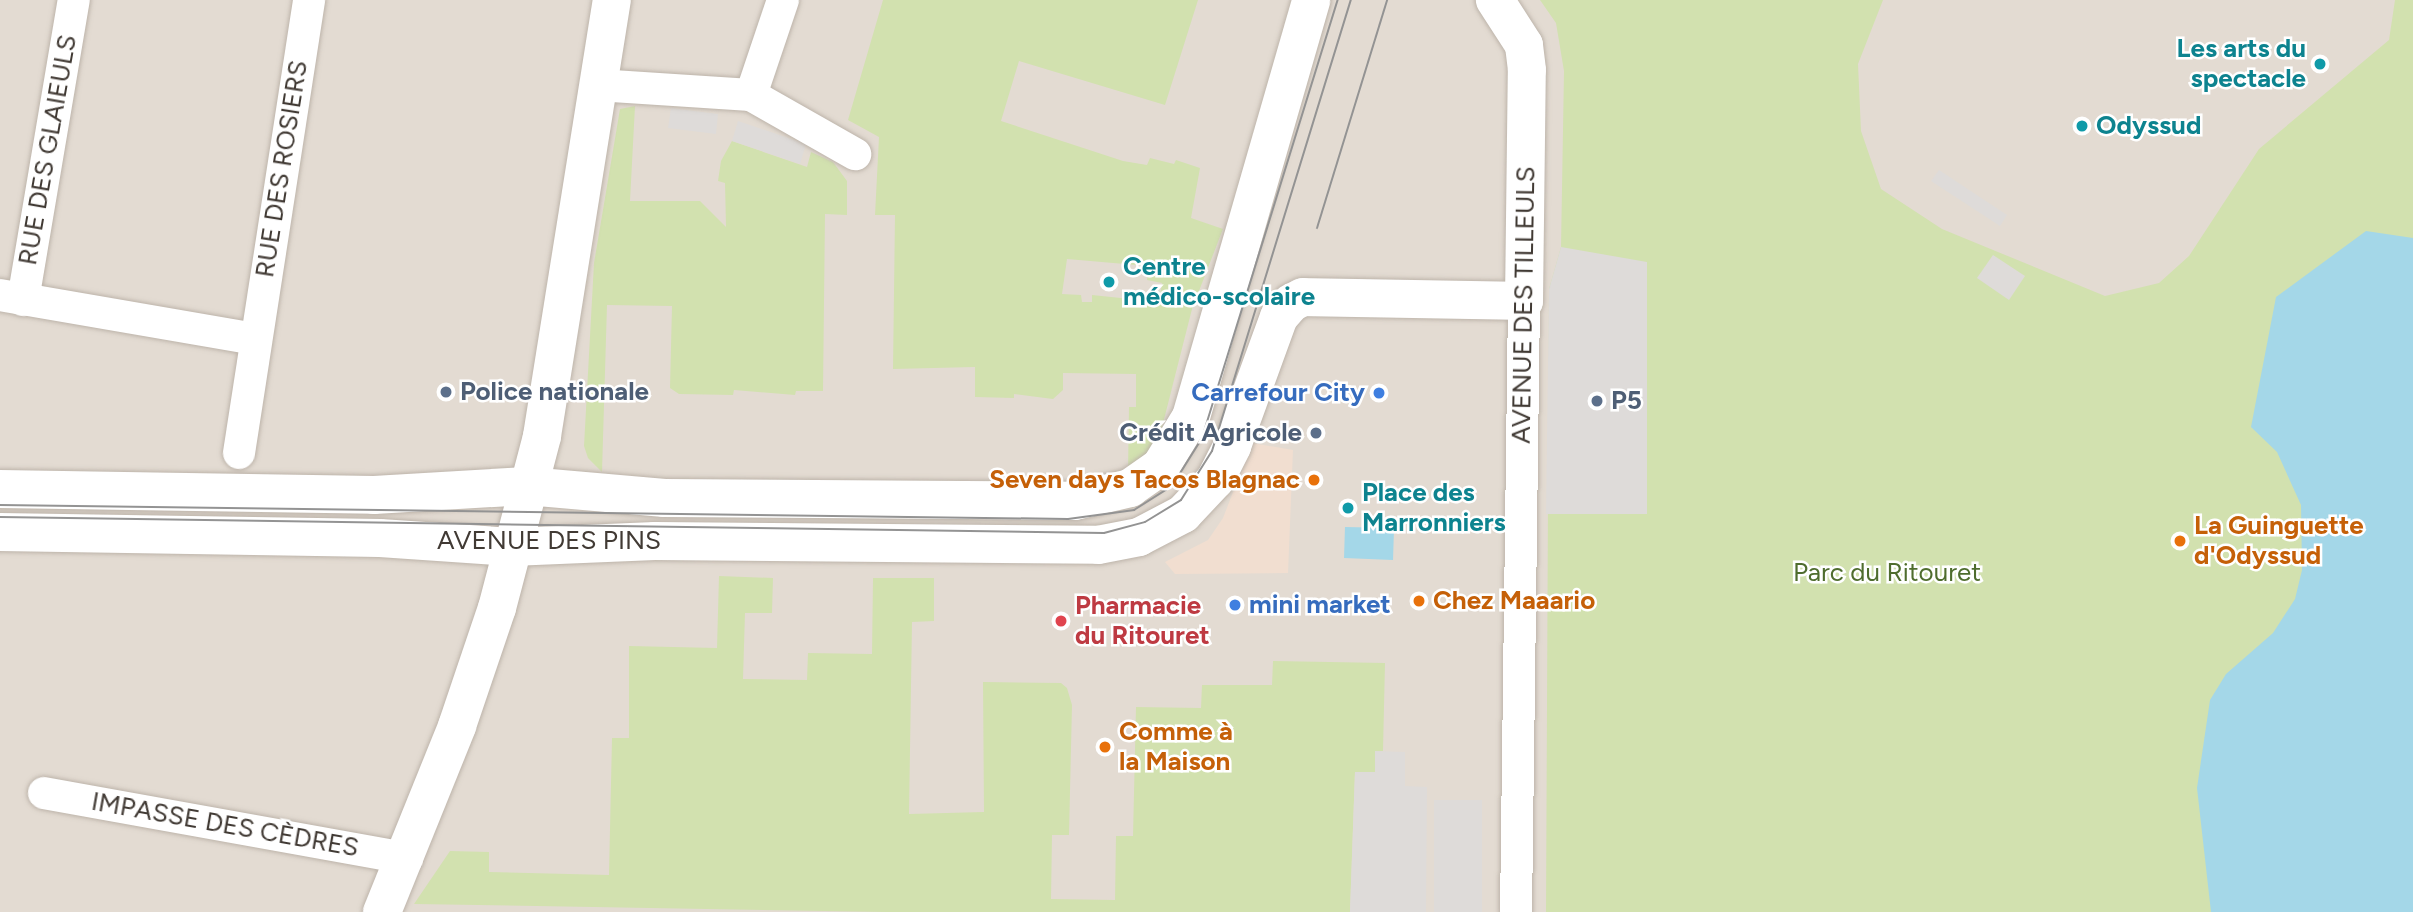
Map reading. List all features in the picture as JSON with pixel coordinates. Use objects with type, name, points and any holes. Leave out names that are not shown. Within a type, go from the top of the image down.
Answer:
[{"type":"street","name":"RUE DES GLAIEULS","points":[[11,297],[74,0]]},
{"type":"street","name":"RUE DES ROSIERS","points":[[239,453],[309,0]]},
{"type":"street","points":[[382,912],[407,858],[457,726],[497,608],[542,436],[612,0]]},
{"type":"street","points":[[751,95],[783,0]]},
{"type":"street","name":"AVENUE DES PINS","points":[[0,489],[374,495],[527,486],[664,498],[1075,501],[1118,493],[1141,482],[1161,466],[1184,433],[1311,0]]},
{"type":"street","name":"AVENUE DES TILLEULS","points":[[1495,0],[1524,45],[1527,70],[1516,912]]},
{"type":"street","points":[[597,85],[751,95],[855,154]]},
{"type":"street","points":[[11,297],[255,339]]},
{"type":"street","name":"AVENUE DES PINS","points":[[0,532],[380,538],[511,547],[655,541],[1098,545],[1155,530],[1183,514],[1210,488],[1232,446],[1286,308],[1303,297],[1524,301]]},
{"type":"street","name":"IMPASSE DES CÈDRES","points":[[44,793],[407,858]]},
{"type":"shaded area","points":[[0,0],[2413,0],[2413,912],[0,912]]},
{"type":"shaded area","points":[[671,108],[718,114],[716,134],[668,128]]},
{"type":"shaded area","points":[[738,121],[806,144],[800,164],[732,141]]},
{"type":"shaded area","points":[[1939,170],[2007,215],[2000,226],[1931,181]]},
{"type":"shaded area","name":"P5","points":[[1561,247],[1647,262],[1647,514],[1546,514],[1549,289]]},
{"type":"shaded area","points":[[1993,255],[2025,276],[2009,300],[1977,278]]},
{"type":"shaded area","points":[[1252,443],[1293,450],[1288,573],[1175,574],[1165,562],[1208,540],[1223,518]]},
{"type":"shaded area","points":[[1375,751],[1405,752],[1405,786],[1427,787],[1426,912],[1350,912],[1355,772],[1375,772]]},
{"type":"shaded area","points":[[1434,800],[1482,800],[1482,912],[1434,912]]},
{"type":"green space","points":[[883,0],[1198,0],[1165,105],[1019,61],[1001,121],[1123,161],[1147,165],[1150,158],[1174,164],[1176,160],[1200,168],[1191,218],[1223,229],[1192,309],[1157,447],[1128,472],[1129,407],[1136,407],[1136,374],[1063,373],[1063,390],[1053,399],[1014,394],[1014,398],[975,397],[975,367],[893,369],[895,215],[875,215],[879,137],[848,120]],"holes":[[[1067,259],[1148,266],[1147,280],[1162,283],[1159,302],[1092,295],[1092,302],[1082,302],[1081,295],[1062,294]]]},
{"type":"green space","name":"Parc du Ritouret","points":[[1540,0],[1883,0],[1858,64],[1861,131],[1881,189],[1942,229],[2105,296],[2159,283],[2189,256],[2259,149],[2389,40],[2395,0],[2413,0],[2413,912],[1546,912],[1549,289],[1561,247],[1564,71],[1556,23]]},
{"type":"green space","points":[[635,106],[630,201],[700,201],[726,227],[725,183],[718,181],[721,161],[732,141],[807,167],[811,152],[833,162],[847,181],[847,215],[825,214],[823,391],[796,391],[795,395],[734,390],[733,395],[679,394],[670,388],[672,306],[607,305],[602,472],[588,458],[584,446],[594,263],[620,109]]},
{"type":"green space","points":[[719,576],[773,578],[772,613],[745,613],[743,679],[807,680],[808,653],[872,654],[873,578],[934,578],[934,621],[912,622],[909,814],[984,812],[983,682],[1061,683],[1067,688],[1072,705],[1069,835],[1052,835],[1051,899],[1115,900],[1116,836],[1133,836],[1136,707],[1201,708],[1202,685],[1272,685],[1273,661],[1385,663],[1383,751],[1375,752],[1375,772],[1355,772],[1350,912],[887,912],[414,904],[450,851],[489,852],[489,872],[609,875],[612,738],[629,738],[629,646],[717,648]]},
{"type":"water","points":[[2366,231],[2413,238],[2413,912],[2211,912],[2197,788],[2210,700],[2226,674],[2273,633],[2295,599],[2302,570],[2301,505],[2277,452],[2251,427],[2276,297]]},
{"type":"water","points":[[1345,527],[1394,528],[1393,560],[1344,558]]},
{"type":"tram line","points":[[0,505],[1068,519],[1134,510],[1172,486],[1202,438],[1338,0]]},
{"type":"tram line","points":[[0,517],[1104,533],[1145,522],[1181,500],[1212,451],[1351,0]]},
{"type":"tram line","points":[[1317,228],[1387,0]]},
{"type":"place","name":"Les arts du spectacle","points":[[2320,64]]},
{"type":"place","name":"Odyssud","points":[[2082,126]]},
{"type":"place","name":"Centre médico-scolaire","points":[[1109,282]]},
{"type":"place","name":"Police nationale","points":[[446,392]]},
{"type":"place","name":"Carrefour City","points":[[1379,393]]},
{"type":"place","name":"P5","points":[[1597,401]]},
{"type":"place","name":"Crédit Agricole","points":[[1316,433]]},
{"type":"place","name":"Seven days Tacos Blagnac","points":[[1314,480]]},
{"type":"place","name":"Place des Marronniers","points":[[1348,508]]},
{"type":"place","name":"La Guinguette d'Odyssud","points":[[2180,541]]},
{"type":"place","name":"Chez Maaario","points":[[1419,601]]},
{"type":"place","name":"mini market","points":[[1235,605]]},
{"type":"place","name":"Pharmacie du Ritouret","points":[[1061,621]]},
{"type":"place","name":"Comme à la Maison","points":[[1105,747]]}]
